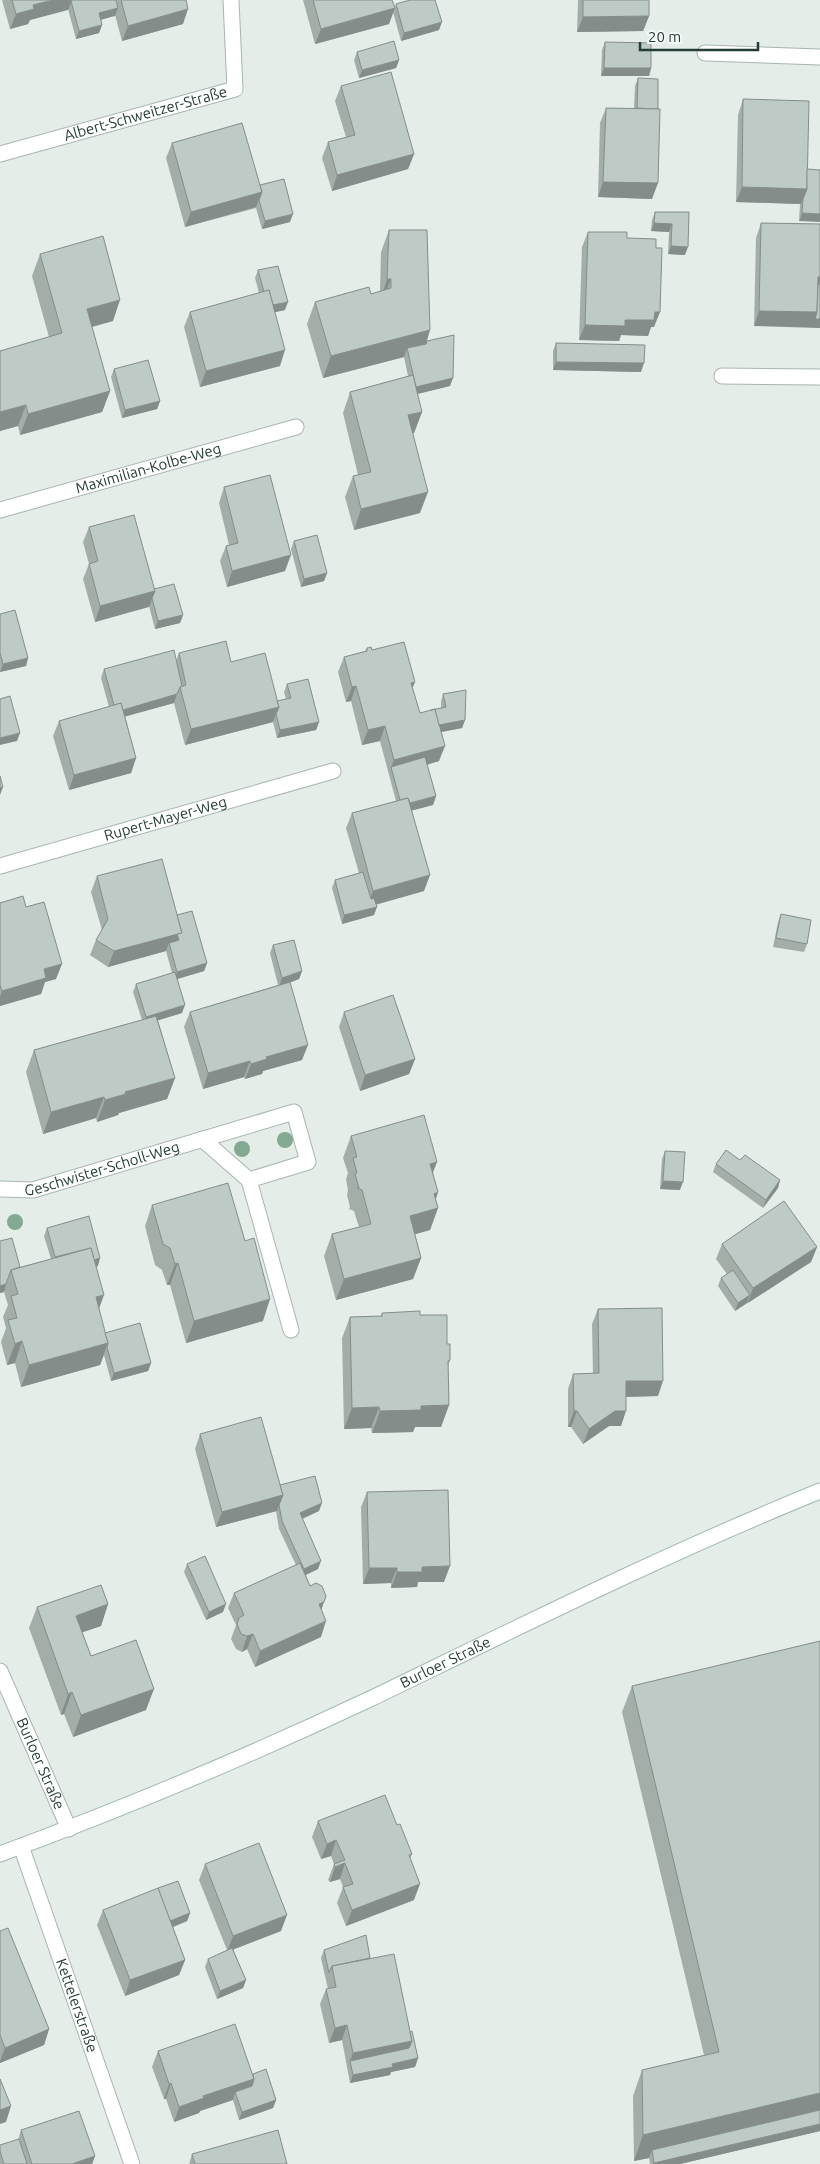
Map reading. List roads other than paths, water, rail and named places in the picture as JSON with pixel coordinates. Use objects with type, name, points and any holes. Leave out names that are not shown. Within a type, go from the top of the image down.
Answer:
[{"type":"street","name":"Albert-Schweitzer-Straße","points":[[0,154],[235,89],[231,0]]},
{"type":"street","points":[[705,54],[820,57]]},
{"type":"street","points":[[722,376],[820,377]]},
{"type":"street","name":"Maximilian-Kolbe-Weg","points":[[0,510],[296,427]]},
{"type":"street","name":"Rupert-Mayer-Weg","points":[[0,866],[333,771]]},
{"type":"street","name":"Geschwister-Scholl-Weg","points":[[0,1190],[33,1190],[294,1112],[308,1162],[249,1180]]},
{"type":"street","points":[[202,1139],[249,1180],[291,1330]]},
{"type":"street","name":"Burloer Straße","points":[[0,1854],[69,1829],[266,1746],[540,1616],[820,1491]]},
{"type":"street","name":"Burloer Straße","points":[[0,1671],[69,1829]]},
{"type":"street","name":"Kettelerstraße","points":[[21,1846],[132,2164]]}]
